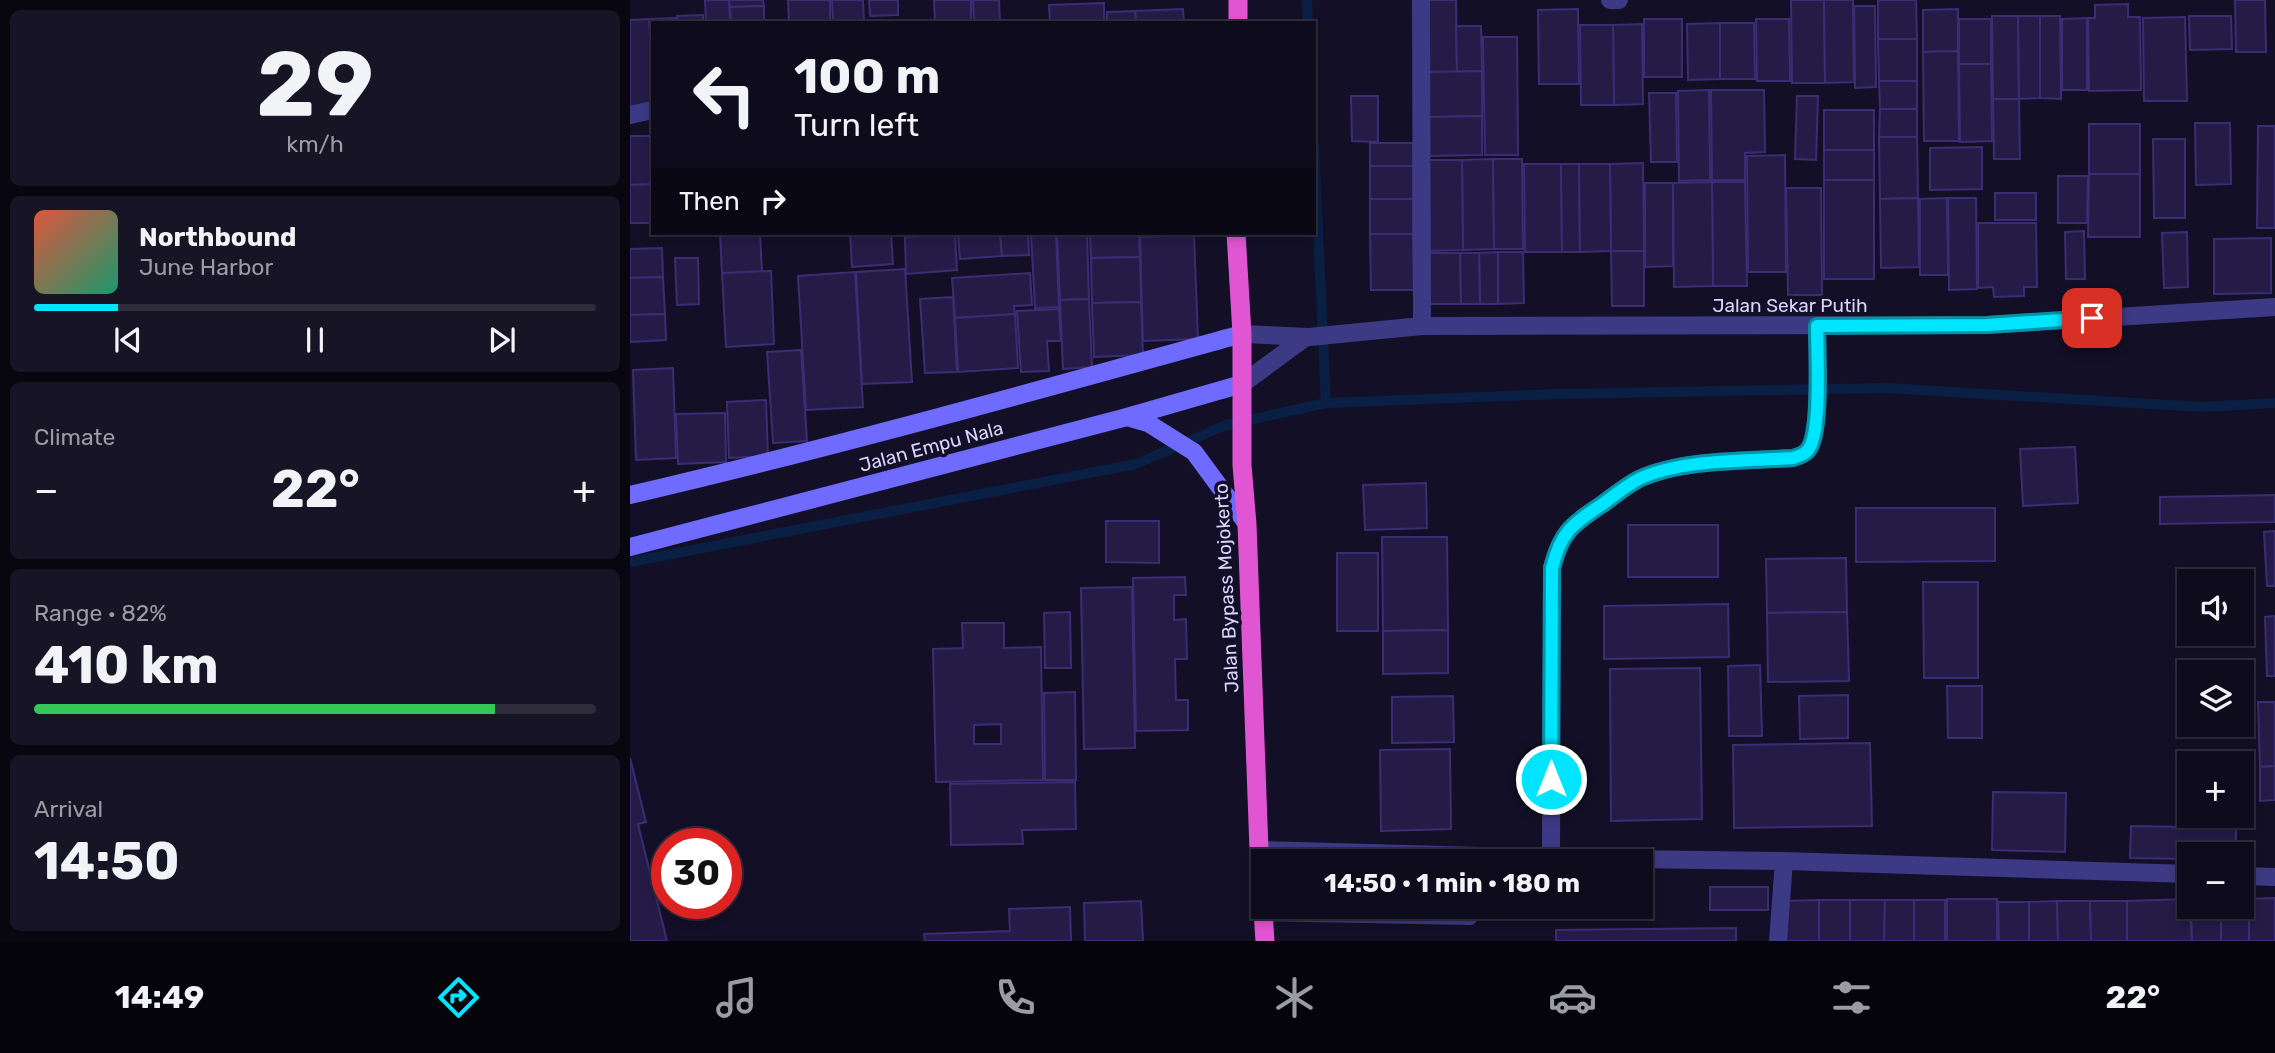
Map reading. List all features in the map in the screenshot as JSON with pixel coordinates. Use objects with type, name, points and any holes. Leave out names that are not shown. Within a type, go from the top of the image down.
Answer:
[{"type":"highway","points":[[1238,0],[1238,21]]},
{"type":"highway","name":"Jalan Bypass Mojokerto","points":[[1236,235],[1242,334],[1242,445],[1259,849]]},
{"type":"highway","name":"Jalan Bypass Mojokerto","points":[[1263,919],[1265,941]]},
{"type":"main road","name":"Jalan Empu Nala","points":[[630,495],[968,409],[1242,334]]},
{"type":"main road","name":"Jalan Empu Nala","points":[[630,547],[1127,417],[1242,384]]},
{"type":"main road","points":[[1127,417],[1148,423],[1194,452],[1247,524]]},
{"type":"street","points":[[1421,0],[1422,326]]},
{"type":"street","points":[[1610,0],[1619,0]]},
{"type":"street","points":[[630,115],[651,110]]},
{"type":"street","name":"Jalan Sekar Putih","points":[[1242,334],[1308,337],[1422,326],[1987,325],[2275,307]]},
{"type":"street","points":[[1551,849],[1552,568],[1557,549],[1566,532],[1580,519],[1639,480],[1658,472],[1679,467],[1793,458],[1809,449],[1816,422],[1817,326]]},
{"type":"street","name":"Jalan Sekar Putih","points":[[1242,384],[1308,337]]},
{"type":"street","points":[[1653,859],[2177,874]]},
{"type":"street","points":[[1777,941],[1784,861]]},
{"type":"street","points":[[2254,876],[2275,877]]},
{"type":"building","points":[[705,0],[729,0],[730,21],[706,21]]},
{"type":"building","points":[[729,0],[763,0],[764,6],[730,7]]},
{"type":"building","points":[[788,0],[830,0],[830,21],[789,21]]},
{"type":"building","points":[[832,0],[863,0],[864,21],[833,21]]},
{"type":"building","points":[[869,0],[898,0],[898,15],[870,16]]},
{"type":"building","points":[[934,0],[971,0],[971,21],[935,21]]},
{"type":"building","points":[[973,0],[999,0],[1000,21],[974,21]]},
{"type":"building","points":[[1427,0],[1456,0],[1457,72],[1429,72]]},
{"type":"building","points":[[1791,0],[1824,0],[1825,83],[1792,83]]},
{"type":"building","points":[[1824,0],[1853,0],[1854,82],[1825,83]]},
{"type":"building","points":[[1878,0],[1916,0],[1917,39],[1878,39]]},
{"type":"building","points":[[2235,0],[2265,0],[2266,52],[2236,52]]},
{"type":"building","points":[[1104,3],[1104,21],[1050,21],[1049,5]]},
{"type":"building","points":[[2128,4],[2128,17],[2140,17],[2141,90],[2089,91],[2088,18],[2095,18],[2095,5]]},
{"type":"building","points":[[764,6],[764,21],[731,21],[730,7]]},
{"type":"building","points":[[1854,6],[1875,6],[1876,87],[1855,88]]},
{"type":"building","points":[[1183,9],[1184,21],[1136,21],[1135,11]]},
{"type":"building","points":[[1578,9],[1579,84],[1539,84],[1538,10]]},
{"type":"building","points":[[1958,9],[1958,51],[1923,52],[1923,10]]},
{"type":"building","points":[[1135,11],[1136,21],[1107,21],[1107,12]]},
{"type":"building","points":[[703,15],[703,21],[678,21],[677,16]]},
{"type":"building","points":[[1992,16],[2018,16],[2019,99],[1993,99]]},
{"type":"building","points":[[2018,16],[2040,16],[2040,98],[2019,99]]},
{"type":"building","points":[[2040,16],[2060,16],[2061,99],[2040,98]]},
{"type":"building","points":[[2189,16],[2231,16],[2232,49],[2190,50]]},
{"type":"building","points":[[2185,17],[2187,101],[2144,101],[2143,18]]},
{"type":"building","points":[[677,18],[677,21],[651,21],[651,56],[649,19]]},
{"type":"building","points":[[2087,18],[2087,90],[2062,90],[2062,19]]},
{"type":"building","points":[[649,19],[651,106],[630,107],[630,20]]},
{"type":"building","points":[[1644,19],[1682,19],[1682,77],[1644,77]]},
{"type":"building","points":[[1756,19],[1789,19],[1790,81],[1757,81]]},
{"type":"building","points":[[1959,19],[1991,19],[1991,64],[1959,64]]},
{"type":"building","points":[[1720,23],[1754,23],[1755,79],[1720,79]]},
{"type":"building","points":[[1720,23],[1720,79],[1688,80],[1687,24]]},
{"type":"building","points":[[1642,24],[1643,104],[1614,105],[1613,25]]},
{"type":"building","points":[[1580,25],[1613,25],[1614,105],[1581,105]]},
{"type":"building","points":[[1456,26],[1481,26],[1482,71],[1457,72]]},
{"type":"building","points":[[1483,37],[1517,37],[1518,155],[1485,155]]},
{"type":"building","points":[[1878,39],[1917,39],[1917,81],[1879,81]]},
{"type":"building","points":[[1958,51],[1959,141],[1924,141],[1923,52]]},
{"type":"building","points":[[1959,64],[1991,64],[1992,141],[1960,142]]},
{"type":"building","points":[[1482,71],[1482,116],[1429,117],[1429,72]]},
{"type":"building","points":[[1879,81],[1917,81],[1917,109],[1880,109]]},
{"type":"building","points":[[1709,90],[1710,180],[1679,181],[1678,91]]},
{"type":"building","points":[[1711,90],[1764,90],[1765,152],[1745,153],[1745,180],[1712,180]]},
{"type":"building","points":[[1649,93],[1676,93],[1677,162],[1651,162]]},
{"type":"building","points":[[1351,96],[1378,96],[1378,142],[1352,141]]},
{"type":"building","points":[[1797,96],[1818,96],[1816,160],[1795,159]]},
{"type":"building","points":[[1993,99],[2019,99],[2020,159],[1994,159]]},
{"type":"building","points":[[1880,109],[1917,109],[1917,137],[1879,137]]},
{"type":"building","points":[[1824,110],[1874,110],[1874,150],[1824,150]]},
{"type":"building","points":[[1482,116],[1482,155],[1429,156],[1429,117]]},
{"type":"building","points":[[2195,123],[2230,123],[2231,184],[2196,185]]},
{"type":"building","points":[[2089,124],[2140,124],[2140,174],[2089,174]]},
{"type":"building","points":[[2258,126],[2275,126],[2275,228],[2257,228]]},
{"type":"building","points":[[630,136],[651,136],[651,184],[630,185]]},
{"type":"building","points":[[1879,137],[1917,137],[1918,198],[1880,199]]},
{"type":"building","points":[[2153,139],[2185,139],[2185,218],[2154,218]]},
{"type":"building","points":[[1370,143],[1413,143],[1413,166],[1370,166]]},
{"type":"building","points":[[1982,147],[1982,189],[1930,190],[1930,148]]},
{"type":"building","points":[[1824,150],[1874,150],[1874,180],[1824,180]]},
{"type":"building","points":[[1785,155],[1786,272],[1748,272],[1747,156]]},
{"type":"building","points":[[1493,159],[1494,249],[1463,250],[1462,160]]},
{"type":"building","points":[[1493,159],[1522,159],[1523,249],[1494,249]]},
{"type":"building","points":[[1425,160],[1462,160],[1463,250],[1426,251]]},
{"type":"building","points":[[1643,163],[1644,251],[1611,251],[1610,164]]},
{"type":"building","points":[[1524,164],[1561,164],[1562,252],[1525,252]]},
{"type":"building","points":[[1561,164],[1579,164],[1580,252],[1562,252]]},
{"type":"building","points":[[1579,164],[1610,164],[1611,251],[1580,252]]},
{"type":"building","points":[[1370,166],[1413,166],[1413,199],[1370,199]]},
{"type":"building","points":[[2089,174],[2140,174],[2140,237],[2088,237]]},
{"type":"building","points":[[2058,176],[2088,176],[2087,223],[2058,223]]},
{"type":"building","points":[[1824,180],[1874,180],[1874,279],[1824,279]]},
{"type":"building","points":[[1712,182],[1745,182],[1747,286],[1713,286]]},
{"type":"building","points":[[1712,182],[1713,286],[1674,287],[1673,183]]},
{"type":"building","points":[[1645,183],[1673,183],[1673,266],[1645,267]]},
{"type":"building","points":[[651,184],[651,223],[630,223],[630,185]]},
{"type":"building","points":[[1786,188],[1821,188],[1822,295],[1788,295]]},
{"type":"building","points":[[1995,193],[2036,193],[2036,220],[1995,220]]},
{"type":"building","points":[[1918,198],[1919,267],[1881,268],[1880,199]]},
{"type":"building","points":[[1947,198],[1948,275],[1920,275],[1920,199]]},
{"type":"building","points":[[1948,198],[1976,198],[1977,289],[1949,290]]},
{"type":"building","points":[[1370,199],[1413,199],[1413,234],[1370,234]]},
{"type":"building","points":[[1978,223],[2036,223],[2037,287],[2024,287],[2024,296],[1994,297],[1993,287],[1978,288]]},
{"type":"building","points":[[2084,231],[2085,279],[2066,279],[2065,232]]},
{"type":"building","points":[[2187,232],[2188,287],[2164,288],[2162,233]]},
{"type":"building","points":[[1370,234],[1413,234],[1414,290],[1371,290]]},
{"type":"building","points":[[720,235],[760,235],[762,272],[722,273]]},
{"type":"building","points":[[850,235],[891,235],[893,264],[852,267]]},
{"type":"building","points":[[904,235],[938,235],[905,237]]},
{"type":"building","points":[[955,235],[957,270],[906,274],[905,237]]},
{"type":"building","points":[[958,235],[1000,235],[1002,256],[960,259]]},
{"type":"building","points":[[1000,235],[1028,235],[1029,255],[1002,256]]},
{"type":"building","points":[[1031,235],[1056,235],[1059,307],[1035,308]]},
{"type":"building","points":[[1057,235],[1087,235],[1089,299],[1060,300]]},
{"type":"building","points":[[1090,235],[1139,235],[1140,257],[1091,258]]},
{"type":"building","points":[[1140,235],[1194,235],[1140,237]]},
{"type":"building","points":[[1194,235],[1198,339],[1143,341],[1140,237]]},
{"type":"building","points":[[2271,238],[2271,293],[2214,294],[2214,239]]},
{"type":"building","points":[[662,248],[663,277],[630,278],[630,249]]},
{"type":"building","points":[[1611,251],[1644,251],[1644,306],[1612,306]]},
{"type":"building","points":[[1498,252],[1523,252],[1524,303],[1498,304]]},
{"type":"building","points":[[1498,252],[1498,304],[1480,304],[1479,253]]},
{"type":"building","points":[[1428,253],[1460,253],[1461,304],[1429,304]]},
{"type":"building","points":[[1460,253],[1479,253],[1480,304],[1461,304]]},
{"type":"building","points":[[1140,257],[1141,302],[1092,303],[1091,258]]},
{"type":"building","points":[[675,258],[698,258],[699,304],[677,305]]},
{"type":"building","points":[[905,269],[912,382],[862,384],[856,272]]},
{"type":"building","points":[[771,271],[774,344],[726,347],[722,273]]},
{"type":"building","points":[[855,272],[863,407],[806,410],[798,276]]},
{"type":"building","points":[[1030,273],[1032,305],[1014,306],[1015,314],[955,318],[952,278]]},
{"type":"building","points":[[663,277],[665,314],[630,315],[630,278]]},
{"type":"building","points":[[953,297],[957,372],[925,373],[920,299]]},
{"type":"building","points":[[1089,299],[1092,367],[1063,369],[1060,300]]},
{"type":"building","points":[[1141,302],[1143,355],[1094,357],[1092,303]]},
{"type":"building","points":[[1059,309],[1061,341],[1047,341],[1049,371],[1021,372],[1017,311]]},
{"type":"building","points":[[665,314],[666,340],[630,342],[630,315]]},
{"type":"building","points":[[1015,314],[1018,368],[958,372],[955,318]]},
{"type":"building","points":[[801,350],[807,441],[773,443],[767,352]]},
{"type":"building","points":[[673,368],[676,458],[636,460],[633,370]]},
{"type":"building","points":[[766,400],[768,456],[729,458],[727,402]]},
{"type":"building","points":[[725,413],[726,462],[678,464],[676,414]]},
{"type":"building","points":[[2075,447],[2078,503],[2023,506],[2020,449]]},
{"type":"building","points":[[1426,483],[1427,528],[1365,530],[1363,485]]},
{"type":"building","points":[[2275,495],[2275,522],[2160,524],[2160,497]]},
{"type":"building","points":[[1856,508],[1995,508],[1995,561],[1856,562]]},
{"type":"building","points":[[1106,521],[1159,521],[1159,563],[1106,562]]},
{"type":"building","points":[[1628,525],[1718,525],[1718,577],[1628,577]]},
{"type":"building","points":[[2275,531],[2275,586],[2267,586],[2264,532]]},
{"type":"building","points":[[1382,537],[1447,537],[1448,630],[1383,631]]},
{"type":"building","points":[[1337,553],[1378,553],[1378,631],[1337,631]]},
{"type":"building","points":[[1846,558],[1847,612],[1767,613],[1766,559]]},
{"type":"building","points":[[1185,577],[1186,595],[1174,595],[1174,620],[1186,619],[1187,659],[1175,659],[1176,700],[1188,700],[1188,730],[1136,731],[1133,578]]},
{"type":"building","points":[[1923,582],[1978,582],[1978,678],[1924,678]]},
{"type":"building","points":[[1132,587],[1135,748],[1084,749],[1081,588]]},
{"type":"building","points":[[1728,604],[1729,657],[1604,659],[1604,606]]},
{"type":"building","points":[[1070,612],[1071,668],[1045,668],[1044,613]]},
{"type":"building","points":[[1847,612],[1849,681],[1768,682],[1767,613]]},
{"type":"building","points":[[2275,616],[2275,676],[2267,676],[2265,617]]},
{"type":"building","points":[[962,623],[1004,623],[1004,648],[1041,647],[1043,780],[936,782],[933,649],[963,648]],"holes":[[[1001,724],[1001,744],[974,744],[974,725]]]},
{"type":"building","points":[[1448,630],[1448,673],[1383,674],[1383,631]]},
{"type":"building","points":[[1760,665],[1762,736],[1729,736],[1728,666]]},
{"type":"building","points":[[1700,668],[1702,819],[1611,821],[1610,669]]},
{"type":"building","points":[[1947,686],[1982,686],[1982,738],[1948,738]]},
{"type":"building","points":[[1075,692],[1076,780],[1045,780],[1044,693]]},
{"type":"building","points":[[1848,695],[1848,738],[1800,739],[1799,696]]},
{"type":"building","points":[[1453,696],[1454,742],[1392,743],[1392,697]]},
{"type":"building","points":[[2258,702],[2275,702],[2275,766],[2260,767]]},
{"type":"building","points":[[1870,743],[1872,826],[1734,828],[1733,745]]},
{"type":"building","points":[[1450,749],[1451,829],[1381,831],[1380,750]]},
{"type":"building","points":[[630,758],[646,822],[638,824],[651,876],[651,919],[662,919],[667,941],[630,941]]},
{"type":"building","points":[[2275,766],[2275,800],[2260,801],[2260,767]]},
{"type":"building","points":[[1075,782],[1076,829],[1022,830],[1023,844],[951,845],[950,784]]},
{"type":"building","points":[[1993,792],[2066,793],[2065,852],[1992,850]]},
{"type":"building","points":[[2131,826],[2236,828],[2236,842],[2177,842],[2177,859],[2130,858]]},
{"type":"building","points":[[1710,887],[1768,887],[1768,910],[1710,910]]},
{"type":"building","points":[[2275,898],[2275,941],[2249,941],[2249,919],[2254,919],[2254,899]]},
{"type":"building","points":[[1947,899],[1997,899],[1997,941],[1947,941]]},
{"type":"building","points":[[2177,899],[2177,919],[2190,919],[2192,941],[2127,941],[2127,901]]},
{"type":"building","points":[[1819,900],[1819,941],[1784,941],[1784,901]]},
{"type":"building","points":[[1819,900],[1850,900],[1850,941],[1819,941]]},
{"type":"building","points":[[1850,900],[1885,900],[1884,941],[1850,941]]},
{"type":"building","points":[[1885,900],[1914,900],[1914,941],[1884,941]]},
{"type":"building","points":[[1914,900],[1945,900],[1945,941],[1914,941]]},
{"type":"building","points":[[1141,901],[1143,941],[1085,941],[1084,903]]},
{"type":"building","points":[[2057,901],[2058,941],[2029,941],[2029,902]]},
{"type":"building","points":[[2057,901],[2090,901],[2091,941],[2058,941]]},
{"type":"building","points":[[2090,901],[2127,901],[2127,941],[2091,941]]},
{"type":"building","points":[[1998,902],[2029,902],[2029,941],[1999,941]]},
{"type":"building","points":[[1070,907],[1071,941],[925,941],[924,934],[1010,931],[1009,909]]},
{"type":"building","points":[[2191,919],[2221,919],[2221,941],[2192,941]]},
{"type":"building","points":[[2221,919],[2249,919],[2249,941],[2221,941]]},
{"type":"building","points":[[1736,928],[1736,941],[1556,941],[1556,930]]},
{"type":"waterway","points":[[1307,0],[1308,21]]},
{"type":"waterway","points":[[1316,188],[1326,403]]},
{"type":"waterway","points":[[630,562],[1136,464],[1226,425],[1326,403],[1556,394],[1886,388],[2202,407],[2275,403]]},
{"type":"route","points":[[1551,779],[1552,568],[1557,549],[1566,532],[1580,519],[1639,480],[1658,472],[1699,464],[1793,458],[1803,454],[1809,449],[1816,422],[1817,326],[1987,325],[2092,318]]}]
